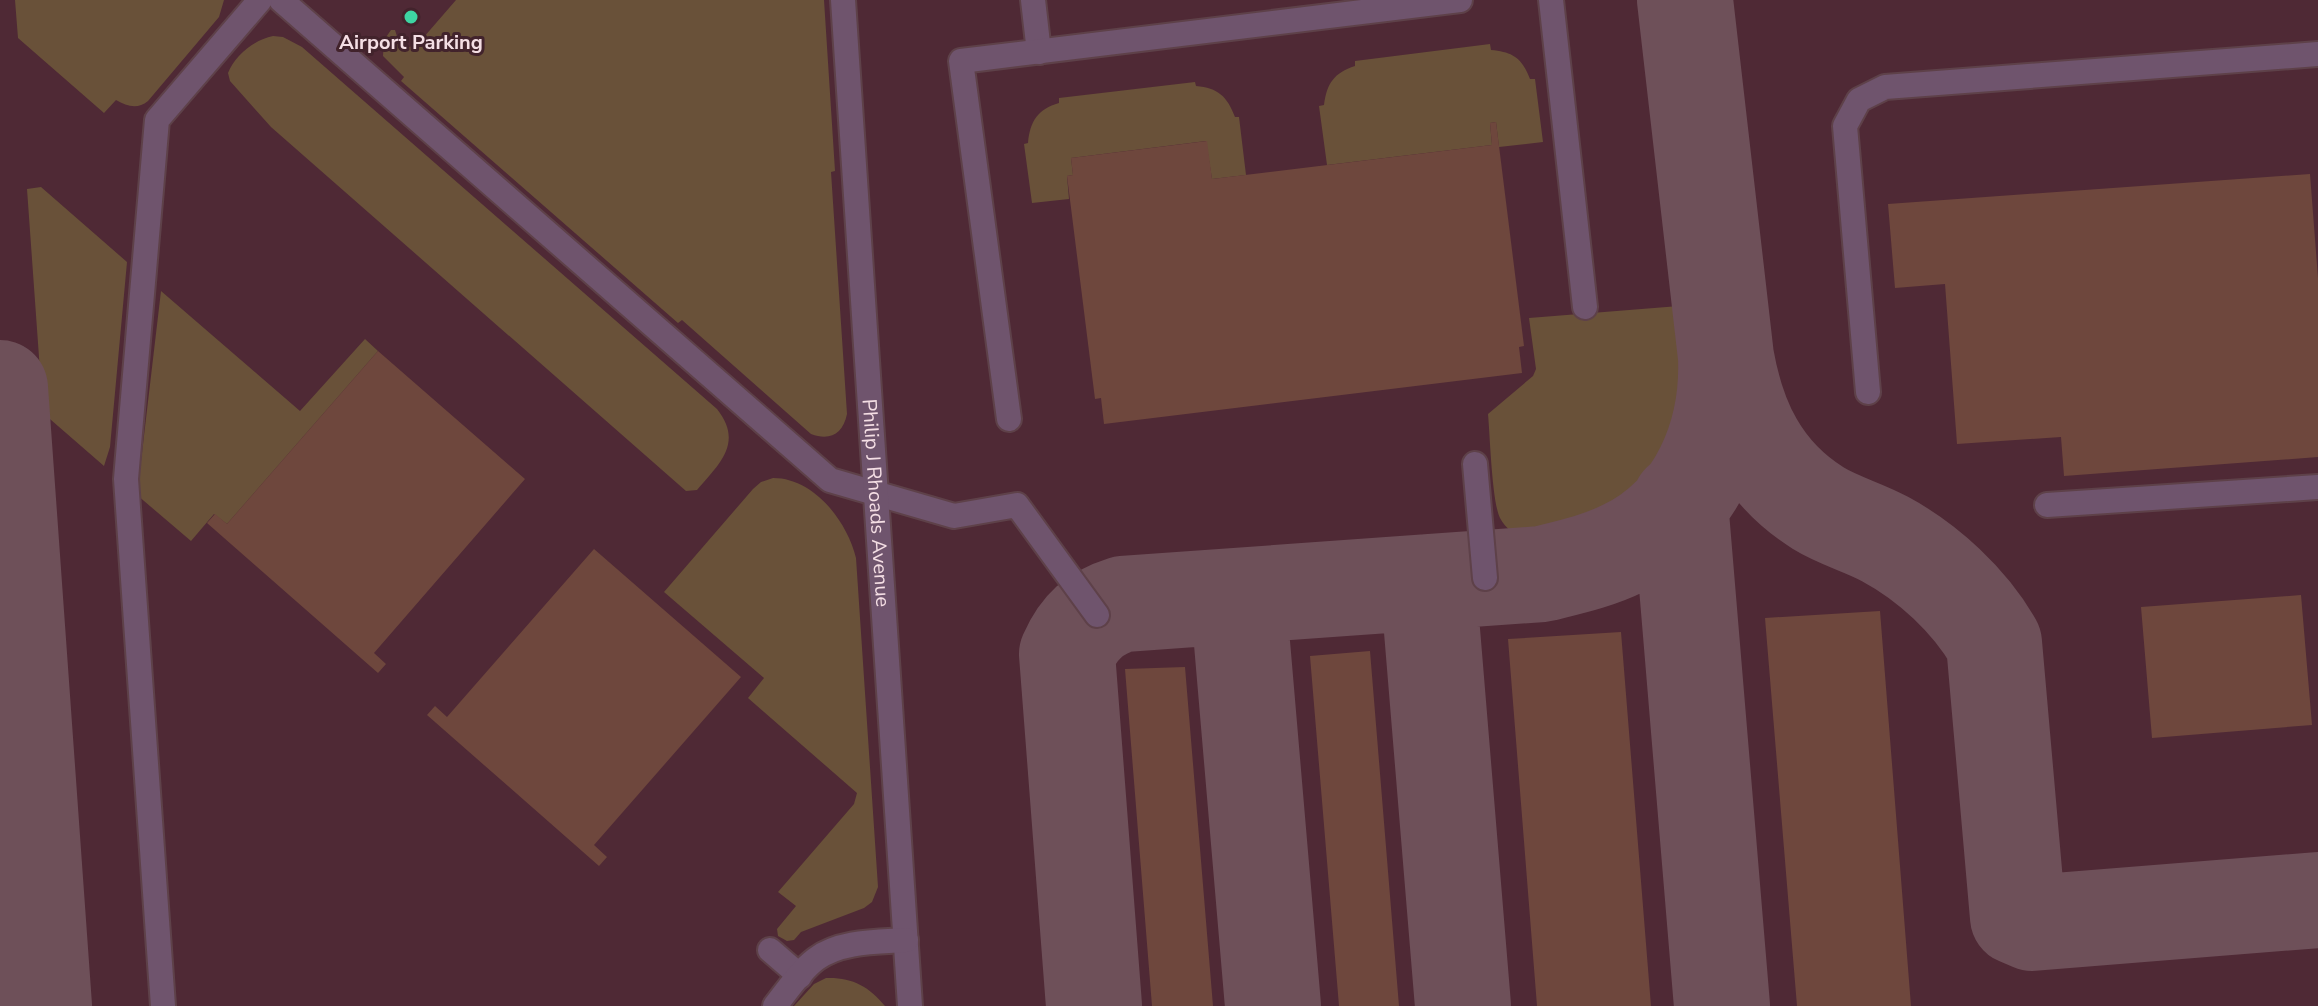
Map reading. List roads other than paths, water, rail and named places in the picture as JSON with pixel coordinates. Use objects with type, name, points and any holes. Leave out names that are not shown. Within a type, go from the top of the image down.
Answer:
[{"type":"lane","points":[[163,1006],[126,479],[157,120],[260,0]]},
{"type":"lane","points":[[281,0],[830,480],[954,516],[1017,505],[1097,615]]},
{"type":"lane","name":"Philip J Rhoads Avenue","points":[[843,0],[910,1006]]},
{"type":"lane","points":[[1033,0],[1039,52]]},
{"type":"lane","points":[[1009,419],[961,61],[1460,0]]},
{"type":"lane","points":[[1551,0],[1585,307]]},
{"type":"lane","points":[[1868,392],[1845,126],[1859,100],[1885,87],[2318,54]]},
{"type":"lane","points":[[1475,464],[1485,578]]},
{"type":"lane","points":[[2047,505],[2318,487]]},
{"type":"lane","points":[[775,1006],[813,961],[830,950],[906,940]]},
{"type":"lane","points":[[770,950],[800,976]]},
{"type":"place","name":"Airport Parking","points":[[411,17]]}]
